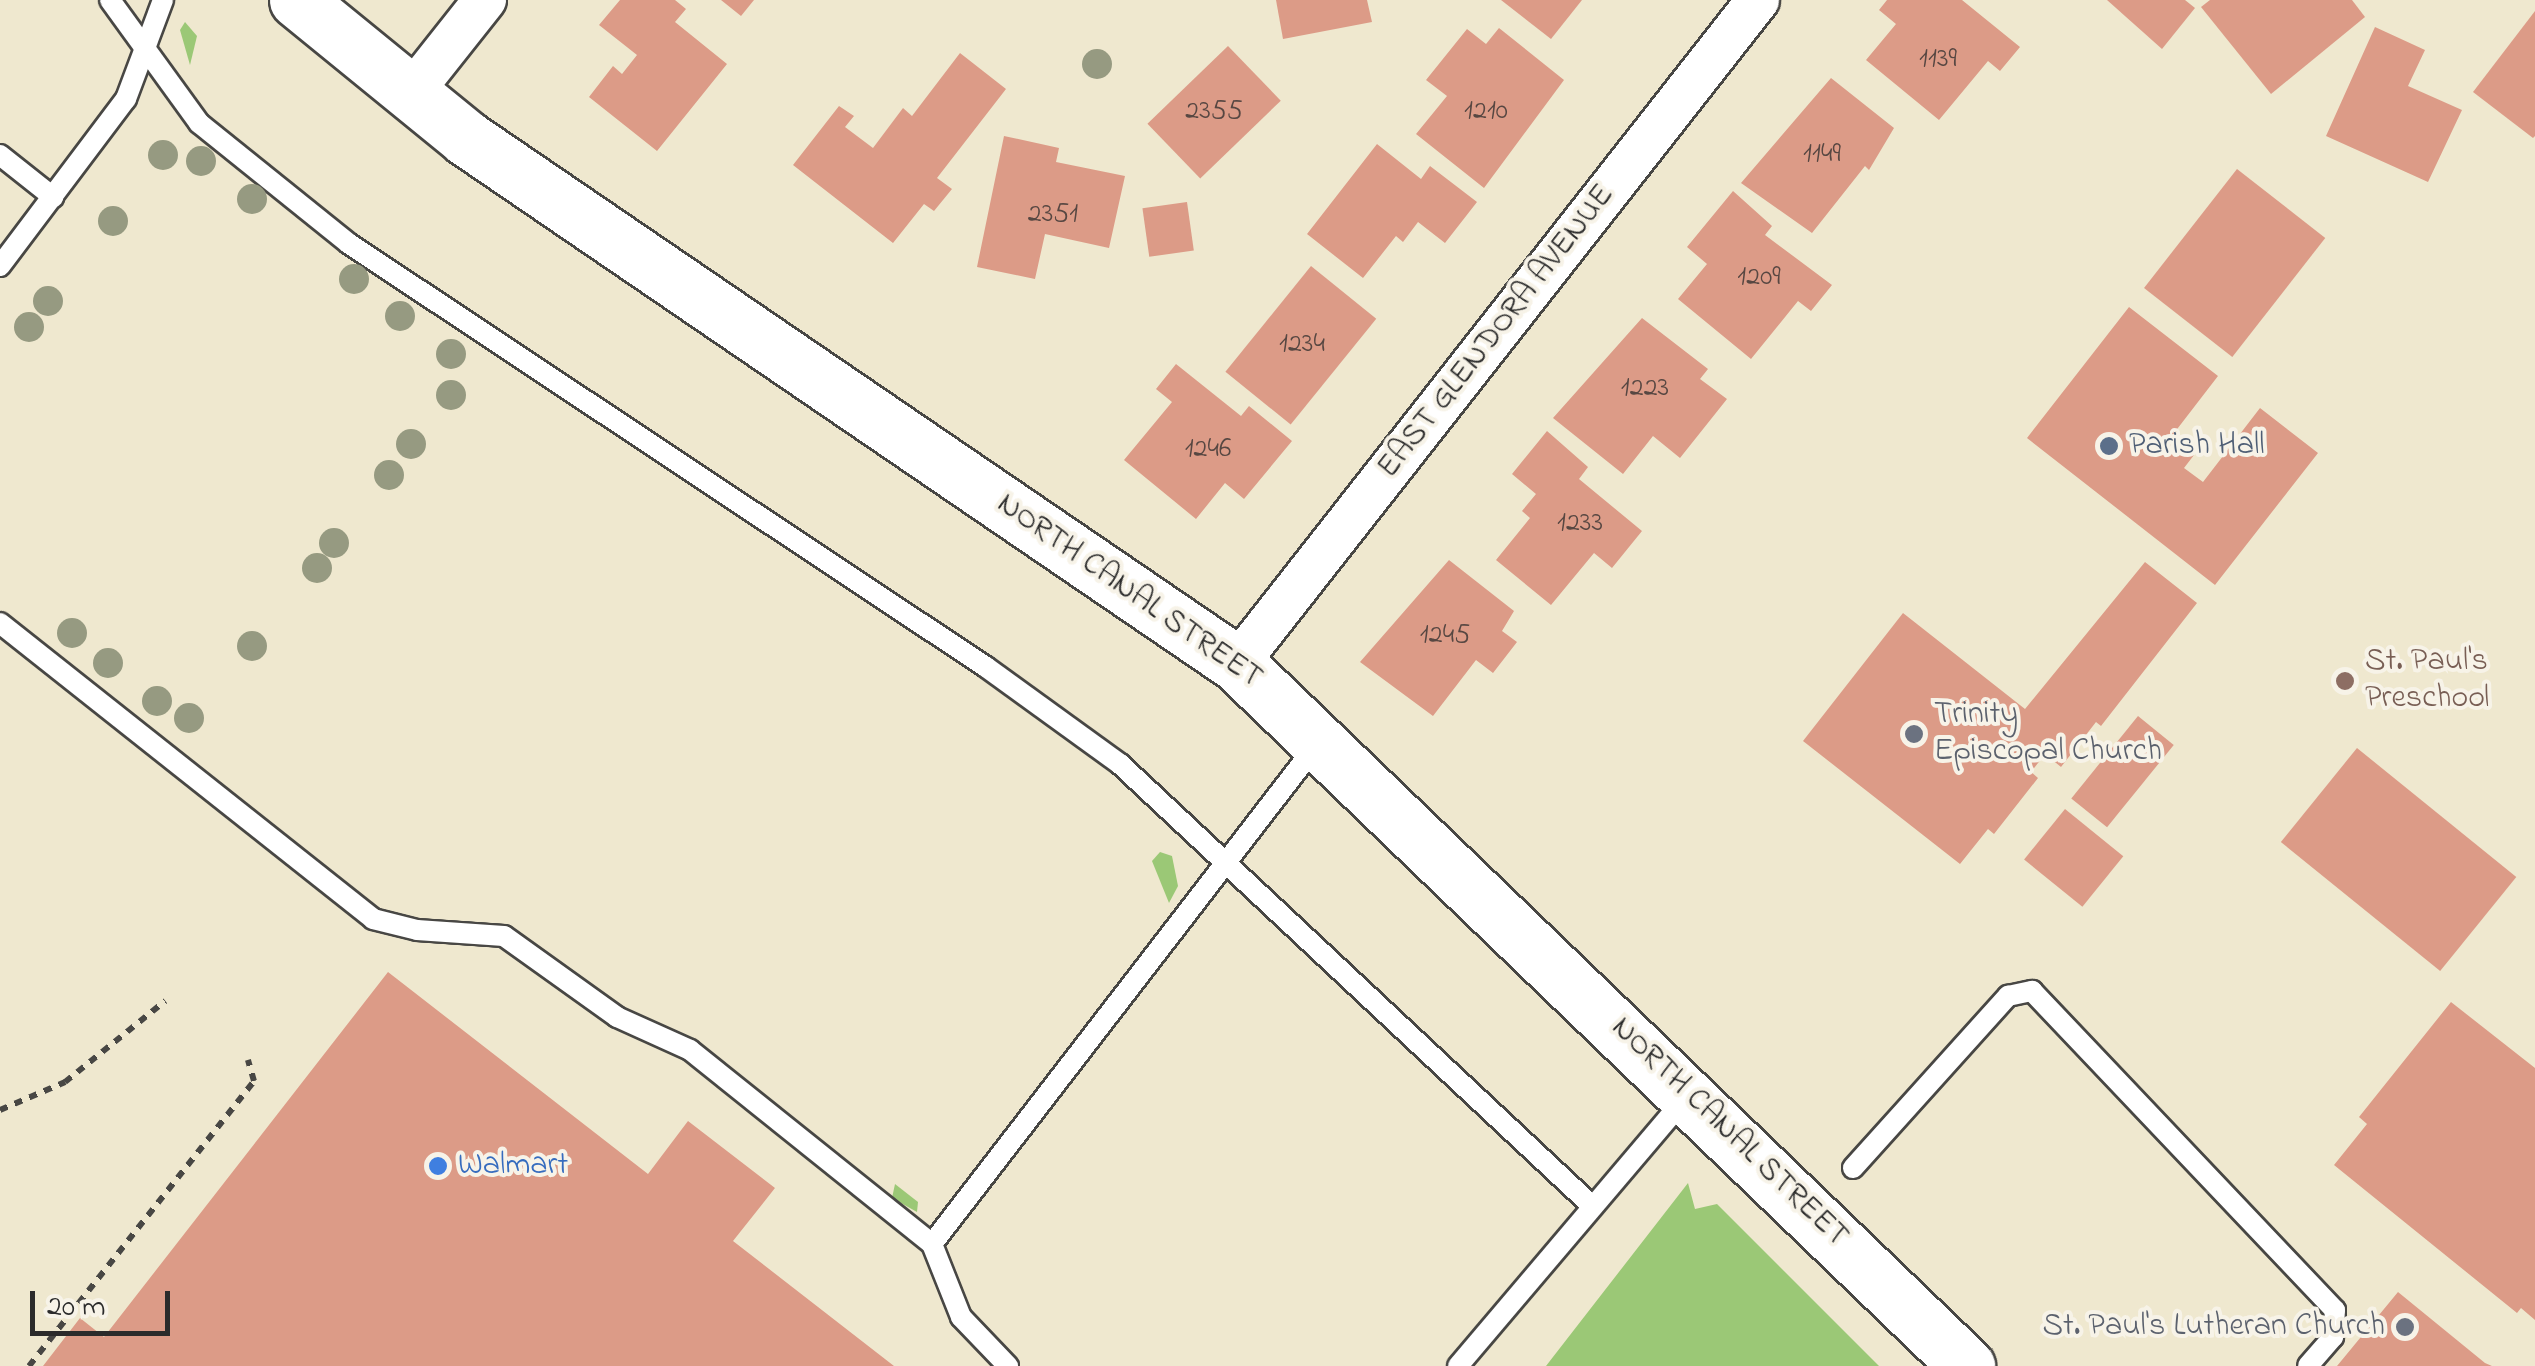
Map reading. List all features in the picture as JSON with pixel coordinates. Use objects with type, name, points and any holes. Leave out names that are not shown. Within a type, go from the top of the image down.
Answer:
[{"type":"street","name":"NORTH CANAL STREET","points":[[297,0],[408,97],[1238,664],[1321,738],[1967,1366]]},
{"type":"street","points":[[408,97],[486,0]]},
{"type":"street","name":"EAST GLENDORA AVENUE","points":[[1238,664],[1758,0]]},
{"type":"lane","points":[[110,0],[144,55],[200,122],[348,243],[1060,718],[1227,861],[1590,1204]]},
{"type":"lane","points":[[0,266],[112,121],[144,55],[163,0]]},
{"type":"lane","points":[[0,154],[53,197]]},
{"type":"lane","points":[[0,623],[373,919],[417,930],[494,933],[518,942],[604,1009],[679,1042],[932,1244],[961,1317],[1008,1366]]},
{"type":"lane","points":[[932,1244],[1321,738]]},
{"type":"lane","points":[[1853,1168],[2008,996],[2032,991],[2335,1310],[2332,1336],[2308,1366]]},
{"type":"lane","points":[[1458,1366],[1590,1204],[1689,1093]]},
{"type":"path","points":[[0,1110],[65,1082],[165,1001]]},
{"type":"path","points":[[30,1366],[254,1081],[248,1060]]},
{"type":"green space","points":[[185,22],[197,36],[190,65],[180,30]]},
{"type":"green space","points":[[1160,852],[1172,856],[1178,886],[1169,903],[1152,861]]},
{"type":"green space","points":[[1688,1183],[1695,1209],[1717,1204],[1879,1366],[1546,1366]]},
{"type":"green space","points":[[895,1184],[918,1202],[917,1212],[892,1198]]},
{"type":"building","points":[[620,0],[675,0],[686,9],[675,22],[727,64],[657,151],[589,97],[613,66],[622,74],[637,55],[599,25]]},
{"type":"building","points":[[721,0],[754,0],[741,16]]},
{"type":"building","points":[[1276,0],[1367,0],[1372,22],[1283,39]]},
{"type":"building","points":[[1501,0],[1582,0],[1551,39]]},
{"type":"building","points":[[1887,0],[1962,0],[2020,47],[2000,71],[1988,61],[1939,120],[1866,60],[1896,24],[1879,10]]},
{"type":"building","points":[[2107,0],[2185,0],[2195,8],[2162,49]]},
{"type":"building","points":[[2210,0],[2352,0],[2365,17],[2271,94],[2201,7]]},
{"type":"building","points":[[2535,11],[2535,136],[2533,138],[2473,92]]},
{"type":"building","points":[[2375,27],[2425,50],[2408,86],[2462,110],[2428,182],[2326,136]]},
{"type":"building","points":[[1499,28],[1564,80],[1484,188],[1416,134],[1447,96],[1426,80],[1467,29],[1486,44]]},
{"type":"building","points":[[1228,46],[1281,101],[1200,178],[1147,124]]},
{"type":"building","points":[[960,53],[1006,89],[937,178],[952,189],[934,211],[924,204],[893,243],[793,165],[839,106],[854,116],[845,127],[873,148],[903,108],[912,116]]},
{"type":"building","points":[[1831,78],[1894,128],[1869,170],[1865,166],[1812,233],[1741,183]]},
{"type":"building","points":[[1004,136],[1059,148],[1056,162],[1125,176],[1109,248],[1045,234],[1035,279],[977,267]]},
{"type":"building","points":[[1377,144],[1421,179],[1430,166],[1477,202],[1445,243],[1418,222],[1403,242],[1396,236],[1363,278],[1307,234]]},
{"type":"building","points":[[2237,169],[2325,238],[2232,357],[2144,288]]},
{"type":"building","points":[[1733,191],[1772,226],[1765,235],[1832,285],[1811,311],[1798,301],[1751,359],[1678,299],[1707,264],[1687,247]]},
{"type":"building","points":[[1187,202],[1194,251],[1149,257],[1142,208]]},
{"type":"building","points":[[1311,266],[1376,319],[1291,425],[1225,372]]},
{"type":"building","name":"Parish Hall","points":[[2129,307],[2218,376],[2171,437],[2194,455],[2184,468],[2203,482],[2260,408],[2318,453],[2215,585],[2027,438]]},
{"type":"building","points":[[1642,318],[1708,369],[1700,379],[1727,399],[1680,458],[1653,436],[1623,474],[1553,418]]},
{"type":"building","points":[[1176,364],[1241,416],[1249,406],[1292,441],[1244,499],[1225,483],[1196,519],[1124,460],[1172,402],[1156,389]]},
{"type":"building","points":[[1547,431],[1588,467],[1579,479],[1642,531],[1612,568],[1594,553],[1551,605],[1496,560],[1530,518],[1522,511],[1536,494],[1512,474]]},
{"type":"building","points":[[1449,560],[1514,611],[1502,631],[1517,642],[1493,673],[1476,660],[1433,716],[1360,662]]},
{"type":"building","name":"Trinity Episcopal Church","points":[[2145,562],[2197,603],[2101,726],[2096,722],[2061,767],[2045,754],[2031,772],[2038,778],[1994,834],[1988,829],[1960,864],[1803,741],[1903,613],[2025,709]]},
{"type":"building","points":[[2138,716],[2174,745],[2107,827],[2071,798]]},
{"type":"building","points":[[2357,748],[2516,877],[2440,971],[2281,842]]},
{"type":"building","points":[[2065,809],[2123,856],[2082,907],[2024,860]]},
{"type":"building","name":"Walmart","points":[[388,972],[648,1174],[688,1121],[775,1188],[733,1241],[894,1366],[43,1366],[80,1318],[104,1337]]},
{"type":"building","points":[[2451,1002],[2535,1068],[2535,1320],[2521,1308],[2517,1313],[2334,1165],[2367,1124],[2359,1117]]},
{"type":"building","name":"St. Paul's Lutheran Church","points":[[2398,1292],[2485,1363],[2492,1366],[2337,1366]]},
{"type":"place","name":"Parish Hall","points":[[2109,446]]},
{"type":"place","name":"St. Paul's Preschool","points":[[2345,681]]},
{"type":"place","name":"Trinity Episcopal Church","points":[[1914,734]]},
{"type":"place","name":"Walmart","points":[[438,1166]]},
{"type":"place","name":"St. Paul's Lutheran Church","points":[[2405,1327]]}]
